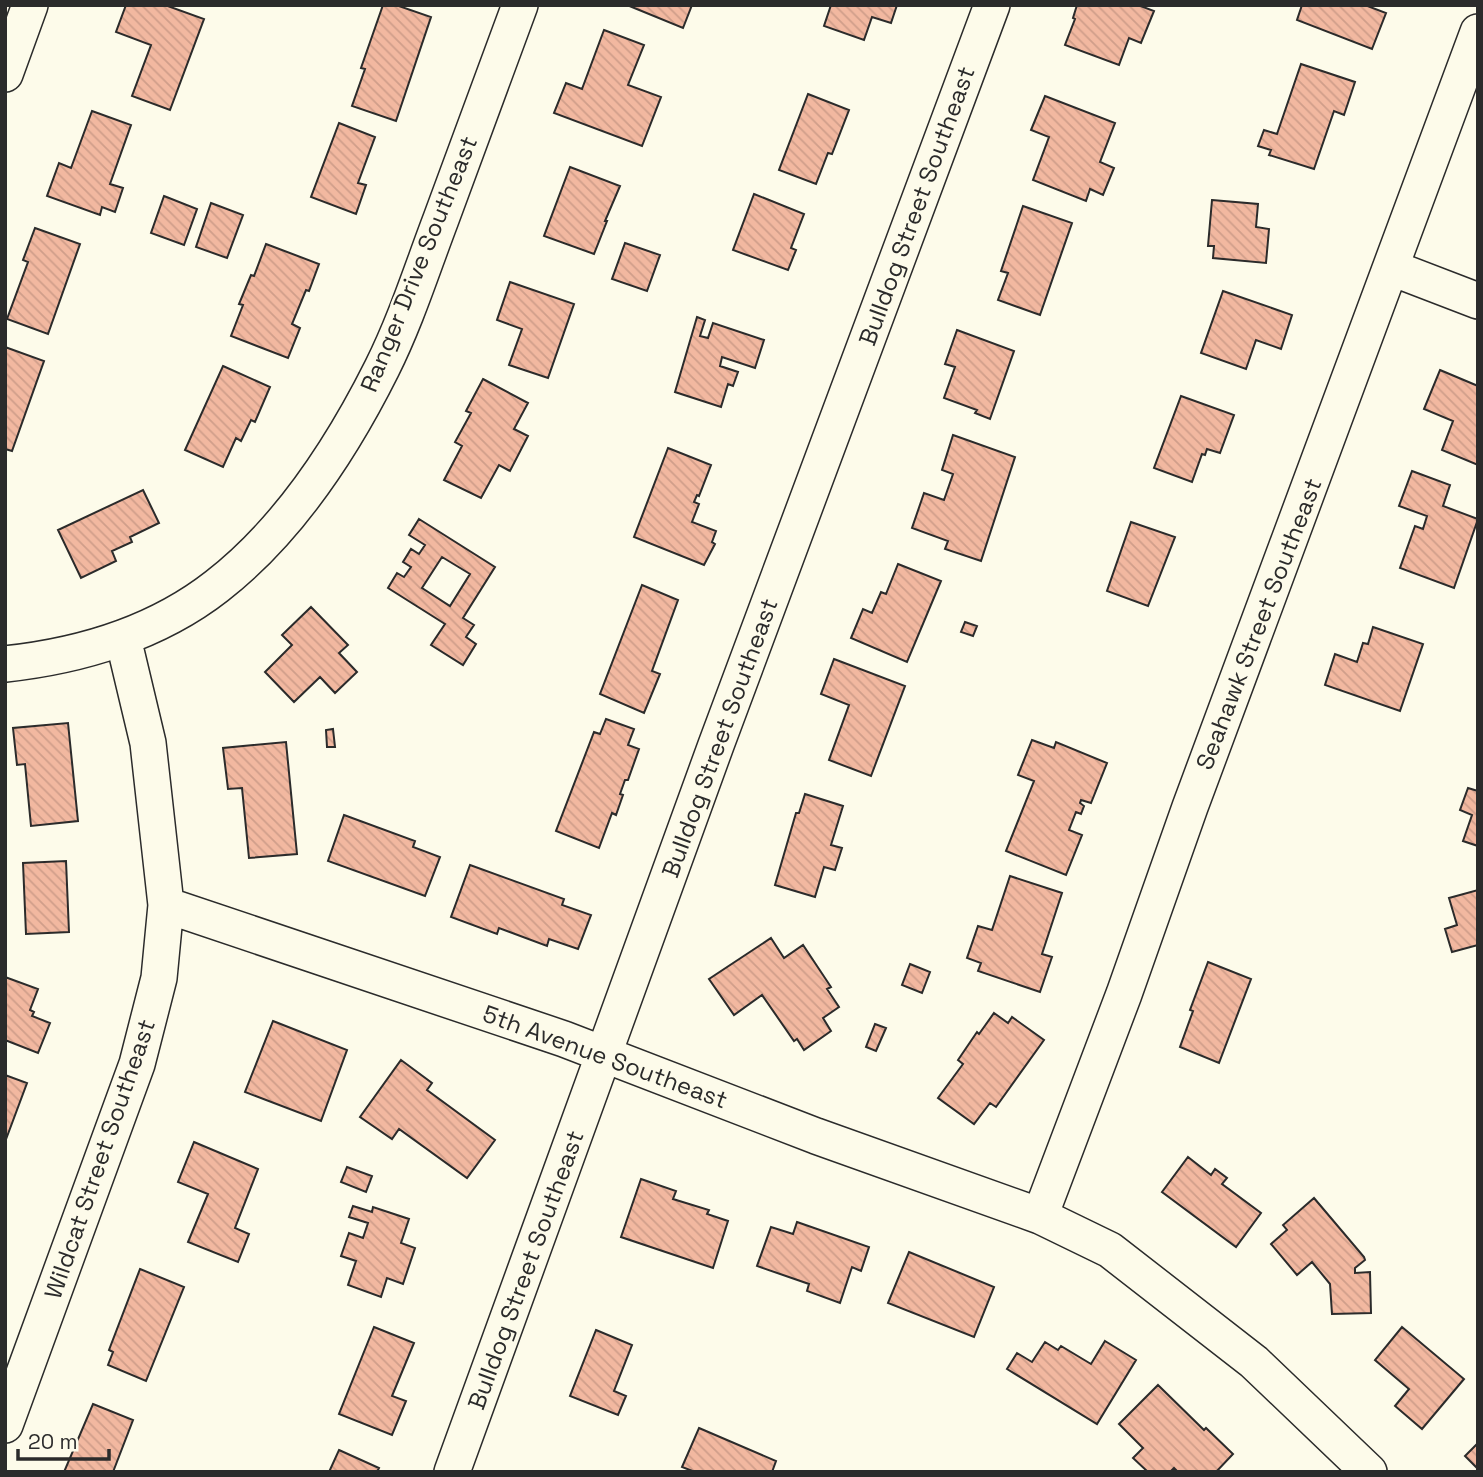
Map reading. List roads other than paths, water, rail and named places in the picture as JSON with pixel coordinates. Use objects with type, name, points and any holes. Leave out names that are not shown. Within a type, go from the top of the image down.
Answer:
[{"type":"street","points":[[5,74],[30,5]]},
{"type":"street","name":"Ranger Drive Southeast","points":[[5,664],[65,654],[123,638],[153,625],[217,586],[271,537],[343,440],[383,366],[416,287],[520,5]]},
{"type":"street","name":"Bulldog Street Southeast","points":[[457,1470],[716,746],[992,5]]},
{"type":"street","name":"Seahawk Street Southeast","points":[[1040,1216],[1478,32]]},
{"type":"street","points":[[1392,268],[1478,301]]},
{"type":"street","name":"Wildcat Street Southeast","points":[[5,1425],[137,1064],[159,978],[166,905],[148,743],[123,638]]},
{"type":"street","name":"5th Avenue Southeast","points":[[166,905],[564,1039],[816,1136],[1040,1216],[1110,1250],[1244,1354],[1369,1472]]}]
